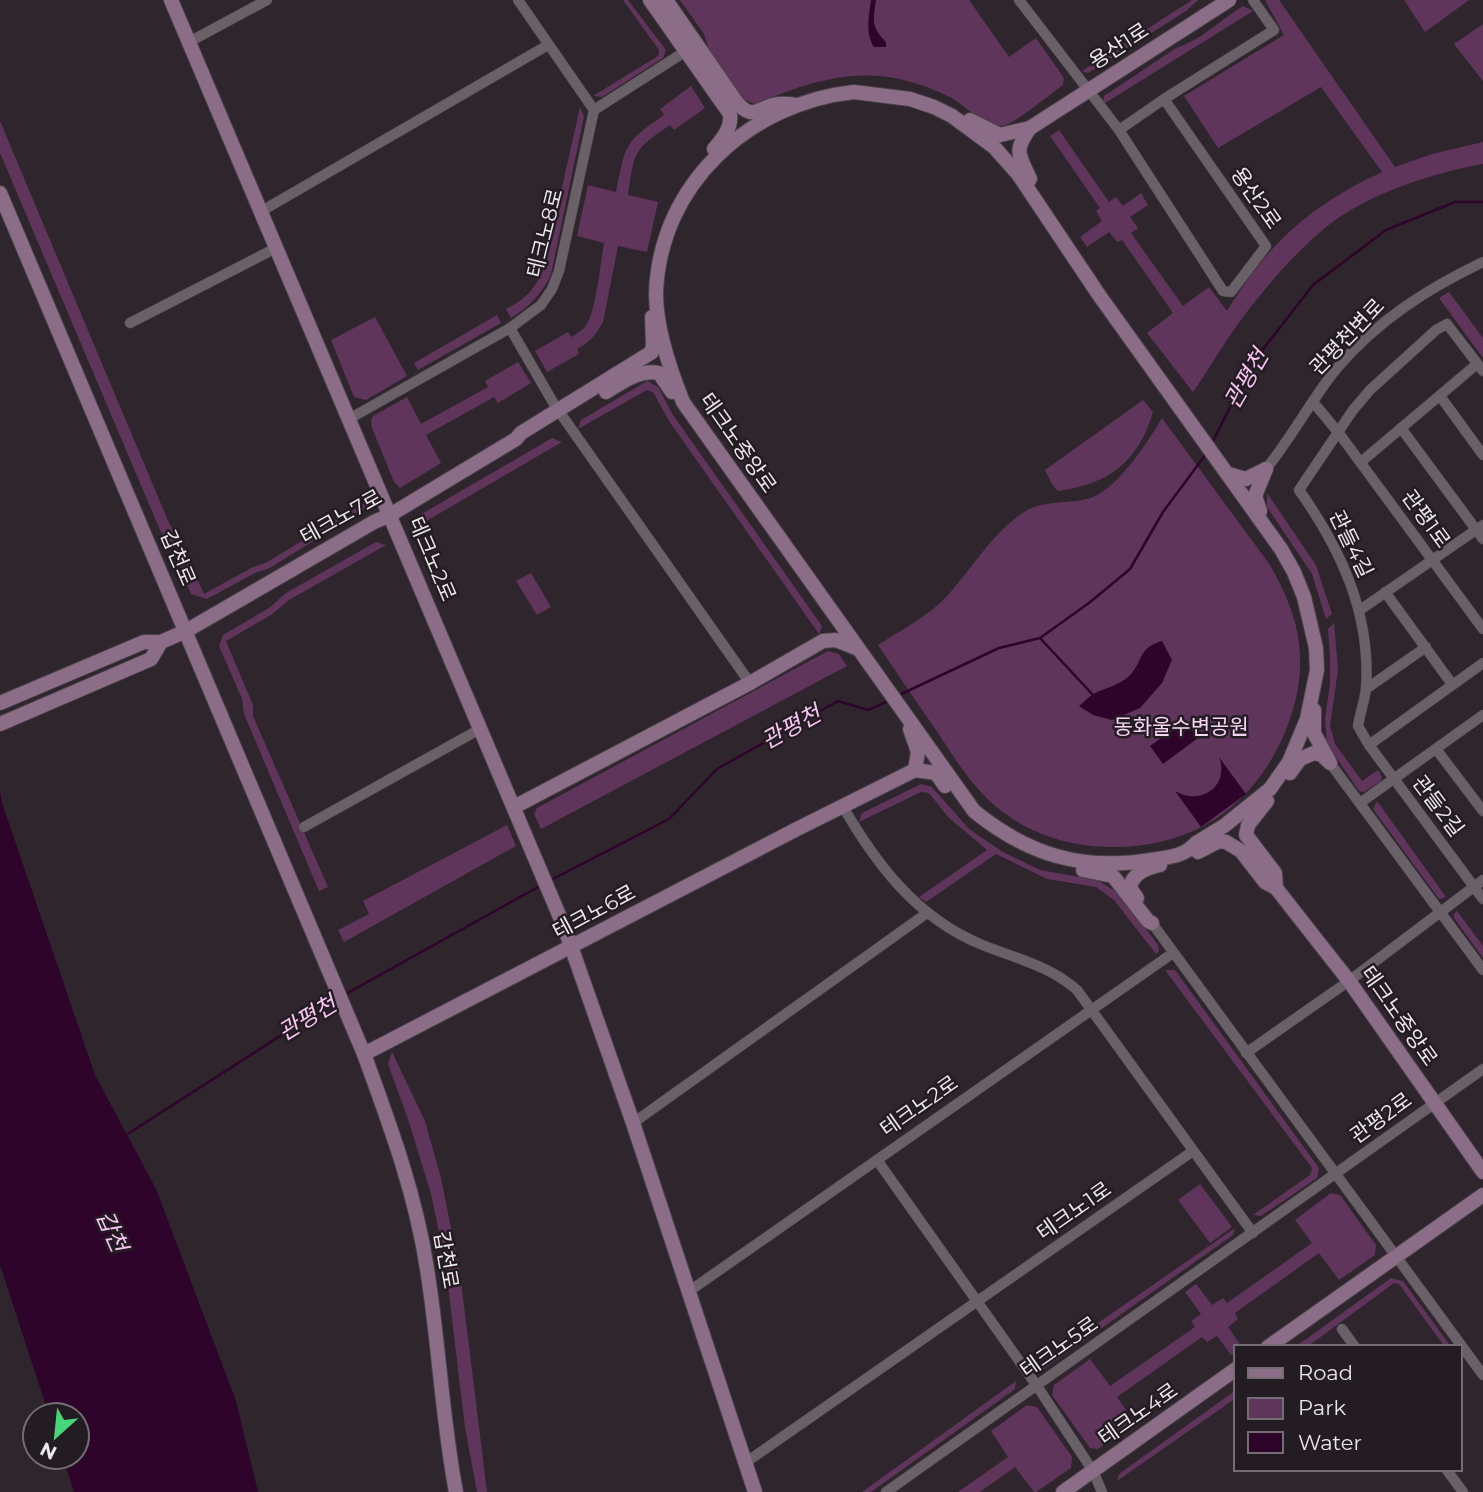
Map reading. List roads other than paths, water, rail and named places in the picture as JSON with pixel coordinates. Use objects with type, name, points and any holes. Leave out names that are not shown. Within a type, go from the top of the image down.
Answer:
[{"type":"main road","name":"테크노2로","points":[[171,0],[565,929],[633,1123],[755,1492]]},
{"type":"main road","points":[[650,0],[686,51],[730,103],[755,113],[776,104],[797,105]]},
{"type":"main road","points":[[666,0],[730,103],[732,123],[705,160],[701,171]]},
{"type":"main road","name":"용산1로","points":[[1030,128],[1229,0]]},
{"type":"main road","name":"테크노중앙로","points":[[923,748],[908,716],[683,402],[671,371],[656,297],[658,272],[669,228],[688,189],[701,171],[741,135],[797,105],[824,95],[854,92],[910,99],[952,116],[994,147],[1018,174],[1179,408],[1234,479]]},
{"type":"main road","points":[[952,116],[970,120],[1000,135],[1030,128]]},
{"type":"main road","points":[[1030,128],[1019,144],[1018,151],[1030,178],[1032,198]]},
{"type":"main road","name":"갑천로","points":[[0,193],[361,1048],[402,1161],[414,1203],[427,1268],[444,1416],[456,1492]]},
{"type":"main road","name":"테크노7로","points":[[560,414],[652,352],[652,315],[656,297]]},
{"type":"main road","name":"테크노7로","points":[[161,642],[186,631],[390,515],[516,439],[521,433],[638,374],[649,371],[659,373],[683,402]]},
{"type":"main road","points":[[1234,479],[1246,479],[1266,469]]},
{"type":"main road","points":[[1263,525],[1265,518],[1258,509],[1255,496],[1266,469]]},
{"type":"main road","points":[[1234,479],[1281,549],[1304,597],[1316,648],[1314,733],[1331,763]]},
{"type":"main road","points":[[822,641],[828,627],[828,607]]},
{"type":"main road","points":[[514,807],[750,683],[822,641],[836,640],[860,652]]},
{"type":"main road","points":[[0,703],[144,642],[161,642]]},
{"type":"main road","points":[[0,724],[151,659],[161,642]]},
{"type":"main road","points":[[1152,923],[1151,916],[1130,888],[1131,881],[1143,871],[1166,864],[1184,853],[1243,811],[1274,783],[1289,762],[1307,719],[1314,687]]},
{"type":"main road","points":[[923,748],[915,770],[936,773],[957,799],[992,825],[1043,853],[1057,864],[1113,876],[1152,923]]},
{"type":"main road","points":[[923,748],[974,811]]},
{"type":"main road","points":[[1276,888],[1275,873],[1246,835],[1248,825],[1266,804],[1274,783],[1292,773],[1300,759],[1314,753],[1322,755],[1331,763]]},
{"type":"main road","name":"테크노6로","points":[[361,1048],[572,947],[915,770]]},
{"type":"main road","points":[[1043,853],[1071,860],[1106,863],[1198,852],[1219,841],[1226,842],[1241,851],[1265,882],[1276,888]]},
{"type":"main road","name":"테크노중앙로","points":[[1276,888],[1349,981],[1483,1172]]},
{"type":"main road","points":[[1271,1345],[1483,1195]]},
{"type":"main road","name":"테크노4로","points":[[1063,1492],[1234,1370]]},
{"type":"street","points":[[189,42],[267,0]]},
{"type":"street","points":[[518,0],[594,110],[686,51]]},
{"type":"street","name":"용산2로","points":[[1019,0],[1119,130],[1223,291],[1231,292],[1266,246],[1164,99]]},
{"type":"street","points":[[1119,130],[1274,30],[1254,0]]},
{"type":"street","points":[[260,212],[548,45]]},
{"type":"street","name":"테크노8로","points":[[349,419],[510,328],[541,305],[556,280],[594,110]]},
{"type":"street","points":[[130,323],[276,248]]},
{"type":"street","name":"관평천변로","points":[[1266,469],[1338,368],[1391,316],[1437,284],[1483,262]]},
{"type":"street","points":[[1338,432],[1370,390],[1402,359],[1447,324],[1480,367],[1440,396],[1361,462]]},
{"type":"street","points":[[510,328],[560,414],[750,683]]},
{"type":"street","points":[[1440,396],[1483,455]]},
{"type":"street","name":"관평1로","points":[[1313,402],[1361,462],[1483,629]]},
{"type":"street","points":[[1360,610],[1433,559],[1481,531],[1401,428]]},
{"type":"street","name":"관들4길","points":[[1338,432],[1298,490],[1335,547],[1360,610],[1366,689],[1358,726],[1369,745]]},
{"type":"street","name":"관들4길","points":[[1385,592],[1452,684]]},
{"type":"street","points":[[1366,689],[1426,647]]},
{"type":"street","points":[[1360,803],[1394,779],[1369,745],[1483,663]]},
{"type":"street","name":"관들2길","points":[[1482,719],[1394,779],[1479,883],[1483,899]]},
{"type":"street","points":[[304,827],[480,729]]},
{"type":"street","name":"관들2길","points":[[1436,749],[1483,811]]},
{"type":"street","points":[[1331,763],[1483,970]]},
{"type":"street","points":[[842,806],[883,869],[927,913],[965,937],[1051,971],[1077,990],[1253,1233]]},
{"type":"street","points":[[1246,1053],[1349,981],[1479,883]]},
{"type":"street","points":[[633,1123],[927,913]]},
{"type":"street","points":[[1152,923],[1461,1345]]},
{"type":"street","name":"테크노2로","points":[[688,1292],[1173,953]]},
{"type":"street","name":"관평2로","points":[[1337,1174],[1483,1069]]},
{"type":"street","name":"테크노1로","points":[[745,1464],[1193,1151]]},
{"type":"street","points":[[877,1160],[1037,1386],[1093,1471],[1102,1492]]},
{"type":"street","name":"테크노5로","points":[[886,1492],[1337,1174]]},
{"type":"street","points":[[1342,1329],[1354,1345]]},
{"type":"street","points":[[1462,1346],[1480,1371]]},
{"type":"street","points":[[1447,1471],[1463,1492]]},
{"type":"water","points":[[871,0],[876,0],[874,23],[886,42],[886,47],[874,47],[869,36]]},
{"type":"water","points":[[1162,641],[1172,660],[1162,683],[1140,708],[1112,720],[1093,715],[1079,706],[1092,695],[1128,677],[1146,650]]},
{"type":"water","points":[[1185,721],[1198,738],[1163,764],[1150,746]]},
{"type":"water","points":[[1219,757],[1246,794],[1201,827],[1175,791],[1194,796],[1210,791],[1217,785],[1220,777]]},
{"type":"water","name":"갑천","points":[[0,790],[2,803],[95,1075],[156,1189],[236,1401],[258,1492],[74,1492],[67,1471],[91,1471],[91,1401],[44,1401],[0,1265]]},
{"type":"waterway","name":"관평천","points":[[1212,443],[1253,362],[1313,285],[1386,230],[1455,202],[1483,202]]},
{"type":"waterway","name":"관평천","points":[[897,696],[999,648],[1040,638],[1089,603],[1130,569],[1163,512],[1206,454]]},
{"type":"waterway","points":[[1040,638],[1093,695]]},
{"type":"waterway","name":"관평천","points":[[549,881],[669,819],[717,769],[838,701],[868,710],[888,701]]},
{"type":"waterway","name":"관평천","points":[[344,995],[540,886]]},
{"type":"waterway","name":"관평천","points":[[126,1135],[336,1000]]},
{"type":"park label","name":"동화울수변공원","points":[[1181,727]]}]
